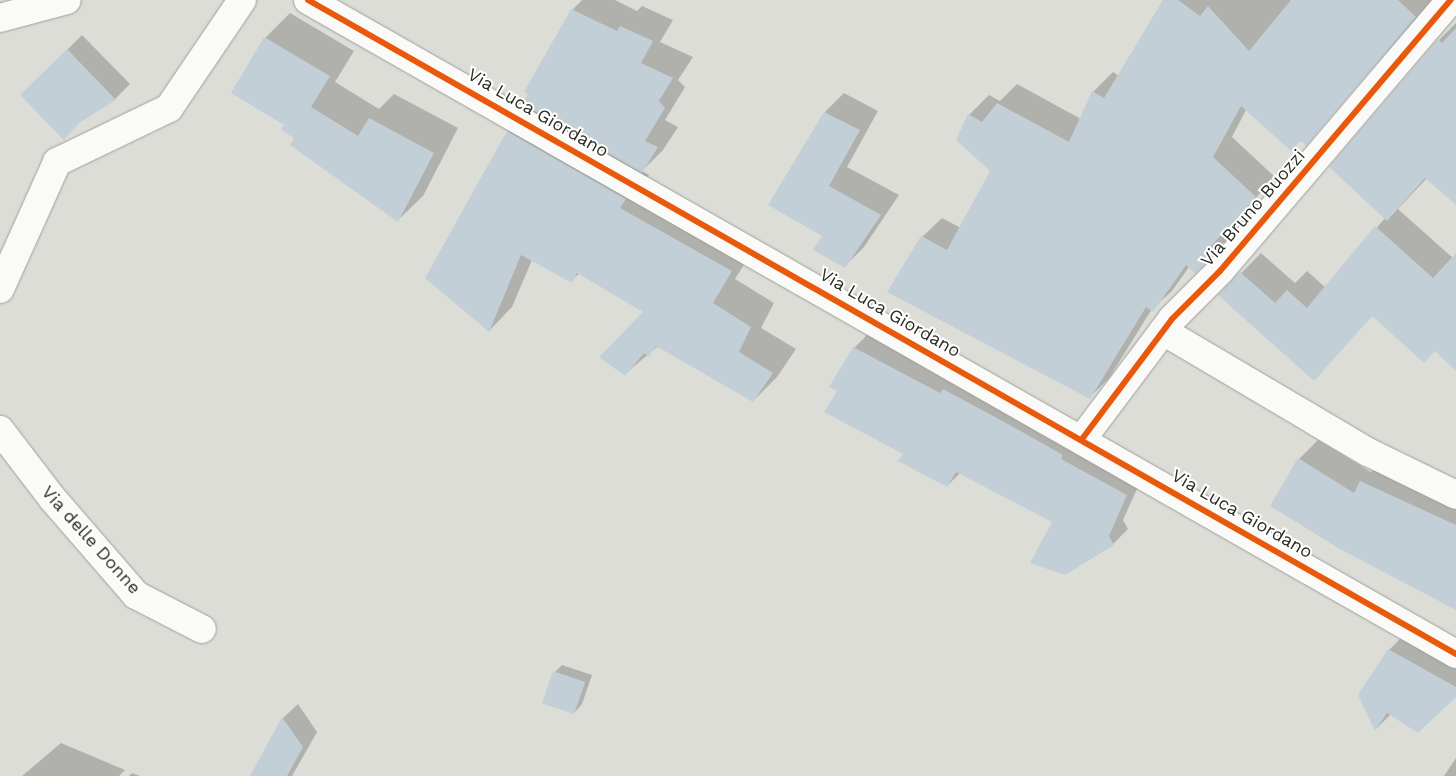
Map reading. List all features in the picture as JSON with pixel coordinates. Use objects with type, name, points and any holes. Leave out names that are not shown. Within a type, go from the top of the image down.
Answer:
[{"type":"street","points":[[0,18],[67,0]]},
{"type":"street","points":[[0,289],[57,162],[169,108],[242,0]]},
{"type":"street","name":"Via Luca Giordano","points":[[308,0],[1082,439],[1456,654]]},
{"type":"street","name":"Via Bruno Buozzi","points":[[1082,439],[1163,331],[1220,271],[1451,0]]},
{"type":"street","points":[[1163,331],[1368,452],[1456,495]]},
{"type":"street","name":"Via delle Donne","points":[[0,430],[52,498],[136,595],[202,629]]},
{"type":"building","points":[[1163,0],[1178,0],[1200,16],[1208,6],[1249,51],[1291,0],[1398,0],[1416,17],[1306,146],[1301,140],[1291,151],[1241,106],[1213,157],[1256,197],[1211,246],[1217,251],[1195,274],[1186,265],[1153,312],[1146,307],[1090,399],[887,292],[921,236],[947,250],[990,171],[956,140],[968,114],[982,122],[997,103],[1069,142],[1092,91],[1104,98]]},
{"type":"building","points":[[571,9],[617,31],[620,26],[653,41],[641,63],[673,78],[659,101],[665,108],[645,141],[658,147],[642,173],[522,104],[528,94],[524,92]]},
{"type":"building","points":[[1456,28],[1456,205],[1425,178],[1387,221],[1329,167],[1438,39],[1442,43]]},
{"type":"building","points":[[264,37],[330,76],[311,107],[358,136],[369,118],[434,153],[398,222],[290,145],[294,138],[281,130],[284,125],[231,93]]},
{"type":"building","points":[[67,49],[116,100],[79,123],[64,140],[20,95]]},
{"type":"building","points":[[824,112],[860,130],[829,186],[881,215],[845,268],[813,250],[822,236],[768,205]]},
{"type":"building","points":[[507,131],[626,199],[620,208],[732,271],[713,303],[751,327],[739,352],[773,373],[753,402],[656,346],[649,357],[644,353],[625,376],[599,357],[643,312],[577,273],[572,283],[521,255],[489,332],[425,278]]},
{"type":"building","points":[[1375,226],[1433,278],[1456,253],[1456,371],[1435,351],[1424,363],[1372,316],[1314,381],[1218,295],[1240,272],[1275,303],[1287,290],[1307,308]]},
{"type":"building","points":[[853,347],[940,393],[943,389],[1006,423],[1063,455],[1061,459],[1127,495],[1109,536],[1114,545],[1065,575],[1030,563],[1052,522],[956,472],[947,487],[898,461],[903,454],[824,412],[837,391],[829,387]]},
{"type":"building","points":[[1298,458],[1354,493],[1360,481],[1456,525],[1456,610],[1340,549],[1270,506]]},
{"type":"building","points":[[1388,649],[1456,687],[1456,697],[1418,733],[1387,713],[1375,731],[1358,695]]},
{"type":"building","points":[[553,671],[585,682],[574,714],[542,703]]},
{"type":"building","points":[[282,717],[303,747],[287,776],[250,776]]},
{"type":"cycle path","points":[[308,0],[1456,654]]},
{"type":"cycle path","points":[[1082,439],[1172,319],[1220,271],[1451,0]]}]
